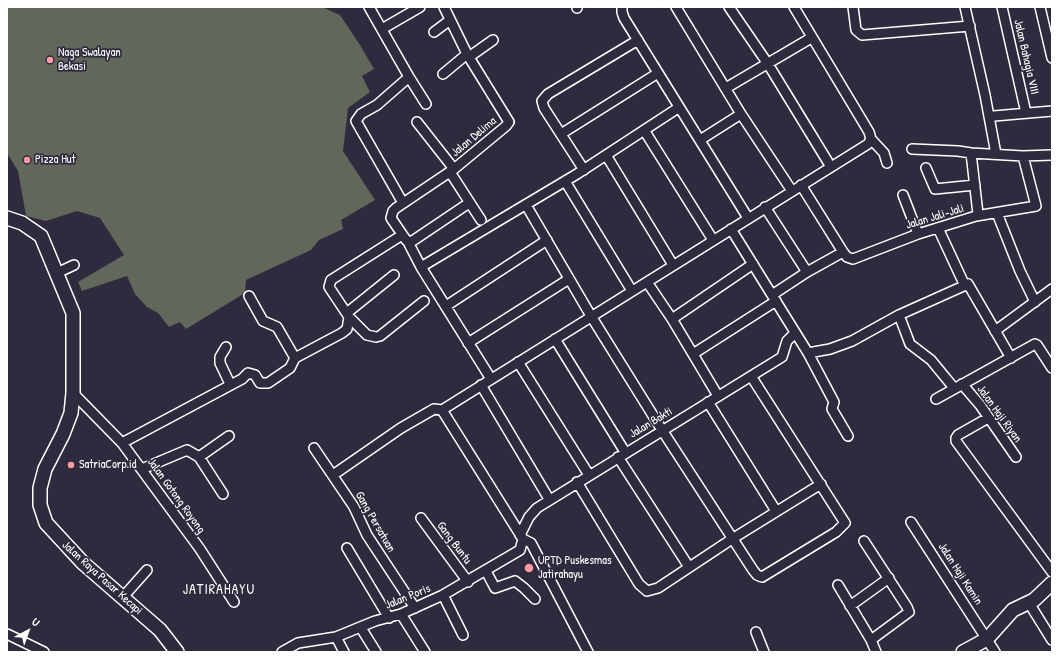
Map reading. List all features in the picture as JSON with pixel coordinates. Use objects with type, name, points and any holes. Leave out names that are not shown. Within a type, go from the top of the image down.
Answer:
[{"type":"street","points":[[369,7],[426,104]]},
{"type":"street","points":[[382,29],[420,7]]},
{"type":"street","name":"Jalan Delima","points":[[405,239],[391,218],[393,211],[452,171],[509,122],[468,55],[444,7]]},
{"type":"street","points":[[622,7],[624,18],[678,108],[700,140],[748,218]]},
{"type":"street","points":[[676,7],[741,114],[792,191]]},
{"type":"street","points":[[728,7],[768,64],[831,167]]},
{"type":"street","points":[[794,7],[811,38],[869,132],[871,140],[884,153],[887,163]]},
{"type":"street","points":[[853,7],[856,30],[862,35],[970,26]]},
{"type":"street","points":[[965,7],[985,95],[996,154]]},
{"type":"street","name":"Jalan Bahagia VIII","points":[[1002,7],[1026,113]]},
{"type":"street","points":[[1040,7],[1052,58]]},
{"type":"street","points":[[434,32],[450,20]]},
{"type":"street","points":[[726,88],[811,38]]},
{"type":"street","points":[[443,74],[468,55],[493,40]]},
{"type":"street","points":[[584,170],[544,108],[542,101],[544,96],[638,40]]},
{"type":"street","points":[[561,134],[658,73]]},
{"type":"street","points":[[403,203],[356,120],[361,114],[377,105],[409,77]]},
{"type":"street","points":[[421,267],[584,170],[678,108]]},
{"type":"street","points":[[994,116],[1052,111]]},
{"type":"street","points":[[700,140],[741,114]]},
{"type":"street","points":[[417,122],[452,171],[469,204],[481,220]]},
{"type":"street","points":[[644,130],[713,240]]},
{"type":"street","points":[[333,476],[401,428],[434,409],[442,410],[868,144],[871,140]]},
{"type":"street","points":[[912,149],[958,150],[971,154],[1024,156],[1052,155]]},
{"type":"street","name":"Jalan Jali-Jali","points":[[843,252],[847,257],[853,259],[918,234],[976,216],[978,214],[971,154]]},
{"type":"street","points":[[606,155],[673,265]]},
{"type":"street","points":[[976,216],[1036,206],[1024,156]]},
{"type":"street","points":[[926,168],[935,189],[975,184]]},
{"type":"street","points":[[565,181],[632,290]]},
{"type":"street","points":[[693,354],[774,298],[808,272],[843,252],[801,185]]},
{"type":"street","points":[[903,195],[918,234]]},
{"type":"street","points":[[424,301],[380,336],[376,337],[367,335],[348,315],[329,287],[331,280],[405,239],[414,241],[469,204]]},
{"type":"street","points":[[526,205],[591,316],[732,539],[757,575],[766,576],[836,532],[846,523],[751,376]]},
{"type":"street","points":[[765,208],[808,272]]},
{"type":"street","points":[[997,213],[1020,272],[1035,302]]},
{"type":"street","name":"Jalan Raya Pasar Kecapi","points":[[7,218],[22,223],[41,236],[72,313],[73,393],[71,413],[63,434],[45,469],[40,488],[40,505],[46,523],[60,540],[83,563],[160,630],[177,652]]},
{"type":"street","points":[[938,228],[965,286]]},
{"type":"street","points":[[731,229],[808,353],[834,402],[832,409],[848,436]]},
{"type":"street","points":[[405,239],[491,379]]},
{"type":"street","points":[[446,306],[547,240]]},
{"type":"street","points":[[672,319],[753,264]]},
{"type":"street","points":[[57,273],[74,265]]},
{"type":"street","points":[[122,443],[250,373],[255,375],[260,383],[268,383],[290,368],[295,358],[342,333],[347,328],[348,315],[394,275]]},
{"type":"street","points":[[468,343],[569,279]]},
{"type":"street","points":[[647,282],[672,319],[718,396]]},
{"type":"street","points":[[808,353],[830,349],[852,341],[899,315],[968,284],[1011,358]]},
{"type":"street","points":[[995,331],[1052,288]]},
{"type":"street","points":[[249,296],[263,321],[277,327],[295,358]]},
{"type":"street","name":"Jalan Haji Riyan","points":[[899,315],[910,344],[931,360],[958,386],[988,418],[1016,457]]},
{"type":"street","name":"Jalan Bakti","points":[[522,537],[528,517],[549,499],[782,357],[787,341],[795,333]]},
{"type":"street","points":[[555,339],[622,455],[690,567]]},
{"type":"street","points":[[936,399],[1035,344],[1052,368]]},
{"type":"street","points":[[226,347],[220,357],[220,363],[230,384]]},
{"type":"street","points":[[518,362],[589,474]]},
{"type":"street","points":[[481,385],[549,499]]},
{"type":"street","name":"Jalan Gotong Royong","points":[[73,393],[122,443],[200,549],[234,602]]},
{"type":"street","points":[[708,402],[776,511]]},
{"type":"street","points":[[442,410],[522,537],[531,543],[588,652]]},
{"type":"street","points":[[988,418],[958,436],[956,441],[1052,572]]},
{"type":"street","points":[[199,457],[229,436]]},
{"type":"street","name":"Gang Persatuan","points":[[314,448],[354,507],[367,535],[415,608]]},
{"type":"street","points":[[142,469],[186,450],[199,457],[223,494]]},
{"type":"street","points":[[577,482],[639,584],[647,591],[652,591],[658,588],[732,539],[821,484]]},
{"type":"street","name":"Gang Buntu","points":[[421,518],[468,582]]},
{"type":"street","name":"Jalan Haji Kamin","points":[[912,522],[995,652]]},
{"type":"street","name":"Jalan Poris","points":[[282,652],[298,643],[336,638],[401,614],[443,595],[468,582],[520,550],[522,537]]},
{"type":"street","points":[[864,541],[889,578],[909,612],[871,640]]},
{"type":"street","points":[[347,548],[389,618]]},
{"type":"street","points":[[123,597],[147,570]]},
{"type":"street","points":[[486,571],[496,588],[515,582],[524,588],[535,599]]},
{"type":"street","points":[[850,606],[889,578]]},
{"type":"street","points":[[963,652],[987,639],[1013,610],[1029,603],[1052,583]]},
{"type":"street","points":[[838,585],[871,640],[876,652]]},
{"type":"street","points":[[443,595],[463,635]]},
{"type":"street","points":[[1029,603],[1052,640]]},
{"type":"street","points":[[401,614],[424,652]]},
{"type":"street","points":[[361,628],[376,652]]},
{"type":"street","points":[[756,632],[764,652]]},
{"type":"street","points":[[7,634],[44,652]]},
{"type":"street","points":[[336,638],[344,652]]},
{"type":"green space","points":[[322,7],[340,15],[374,69],[362,76],[370,92],[348,108],[343,151],[375,200],[341,220],[343,229],[319,240],[311,250],[246,280],[245,293],[186,329],[180,322],[169,327],[158,313],[147,307],[135,294],[127,276],[82,291],[78,282],[124,255],[100,218],[77,211],[46,221],[26,216],[18,171],[7,153],[7,8]]},
{"type":"place","name":"Naga Swalayan Bekasi","points":[[50,60]]},
{"type":"place","name":"Pizza Hut","points":[[27,160]]},
{"type":"place","name":"SatriaCorp.id","points":[[71,465]]},
{"type":"place","name":"UPTD Puskesmas Jatirahayu","points":[[529,568]]},
{"type":"district","name":"JATIRAHAYU","points":[[219,590]]}]
